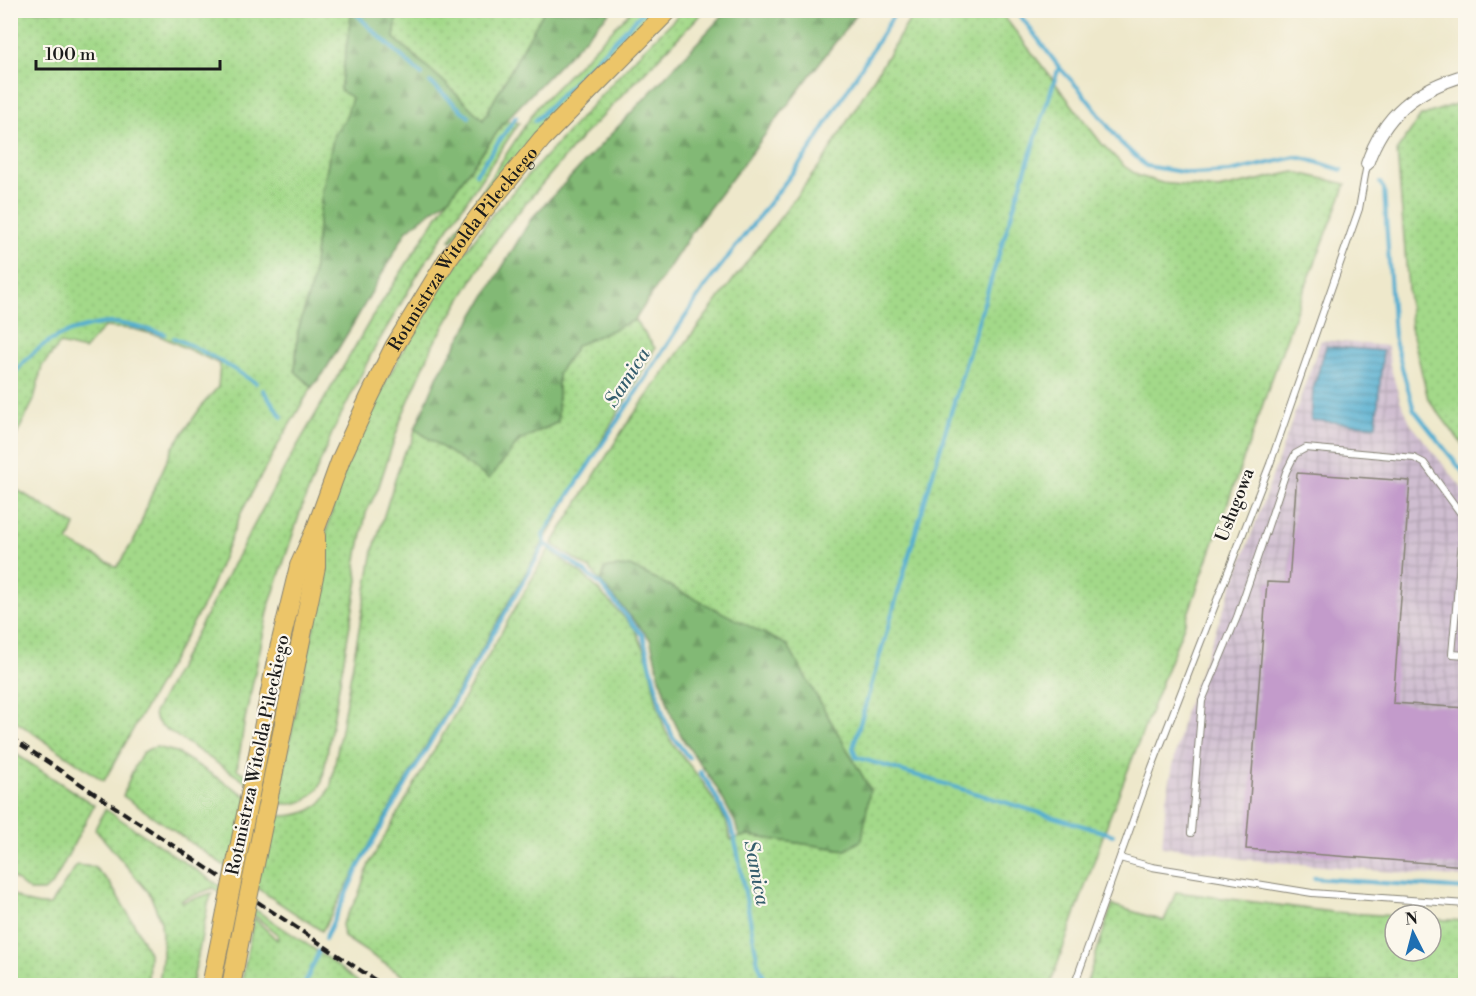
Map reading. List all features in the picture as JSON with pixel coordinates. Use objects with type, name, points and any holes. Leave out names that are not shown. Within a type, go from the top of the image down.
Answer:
[{"type":"main road","name":"Rotmistrza Witolda Pileckiego","points":[[211,986],[276,661],[299,566],[316,528],[341,459],[369,398],[394,347],[447,260],[478,217],[543,139],[669,10]]},
{"type":"main road","name":"Rotmistrza Witolda Pileckiego","points":[[231,986],[316,567],[316,528]]},
{"type":"street","name":"Usługowa","points":[[1367,164],[1381,133],[1412,98],[1430,87],[1466,75]]},
{"type":"lane","name":"Usługowa","points":[[1074,986],[1152,768],[1274,453],[1359,209],[1367,164]]},
{"type":"lane","points":[[1191,833],[1202,701],[1236,617],[1286,472],[1295,453],[1306,448],[1414,458],[1424,463],[1464,518],[1452,654],[1466,655]]},
{"type":"lane","points":[[1120,858],[1152,867],[1312,893],[1466,904]]},
{"type":"shaded area","points":[[1321,340],[1388,346],[1390,365],[1400,400],[1411,424],[1465,492],[1465,878],[1242,859],[1198,850],[1162,847],[1166,799],[1184,714]]},
{"type":"green space","points":[[11,11],[358,11],[351,16],[341,90],[352,98],[345,120],[334,134],[322,193],[312,283],[298,331],[295,371],[312,387],[241,513],[206,600],[104,781],[11,718],[11,486],[75,525],[68,542],[117,567],[136,537],[150,498],[173,447],[218,387],[220,364],[160,336],[133,329],[104,327],[84,350],[60,344],[42,366],[34,400],[11,446]]},
{"type":"green space","points":[[358,11],[385,11],[397,16],[394,38],[483,120],[544,11],[611,11],[506,120],[449,198],[407,230],[323,374],[312,387],[295,371],[298,331],[312,283],[322,193],[334,134],[345,120],[352,98],[340,90],[351,16]]},
{"type":"green space","points":[[385,11],[544,11],[483,120],[394,38],[397,16]]},
{"type":"green space","points":[[631,11],[658,11],[452,241],[450,240],[537,107]]},
{"type":"green space","points":[[683,11],[704,11],[580,139],[501,233],[434,343],[402,416],[378,489],[366,513],[356,564],[358,580],[322,782],[304,801],[291,804],[277,803],[160,725],[154,713],[286,465],[371,319],[449,198],[506,120],[519,123],[424,264],[373,351],[333,431],[303,504],[270,603],[245,719],[237,769],[278,797],[319,601],[326,533],[340,479],[371,408],[434,295],[491,216],[636,57]]},
{"type":"green space","points":[[727,11],[859,11],[698,223],[635,320],[577,345],[558,373],[558,422],[519,441],[489,479],[415,429],[437,377],[531,219]]},
{"type":"green space","points":[[915,11],[1000,11],[1102,144],[1124,166],[1139,176],[1162,183],[1218,189],[1294,172],[1346,184],[1298,306],[1183,628],[1109,819],[1050,985],[417,985],[344,937],[342,924],[358,896],[369,864],[549,549],[589,580],[635,629],[648,659],[665,730],[674,746],[702,781],[726,821],[731,840],[749,836],[846,850],[870,789],[787,645],[605,568],[601,582],[590,569],[552,544],[624,428],[823,161]]},
{"type":"green space","points":[[1466,101],[1465,448],[1428,399],[1411,327],[1397,150],[1421,116]]},
{"type":"green space","points":[[635,320],[655,348],[377,831],[322,931],[123,796],[142,753],[156,747],[176,752],[279,816],[304,813],[320,804],[331,785],[373,551],[403,454],[412,442],[415,429],[489,479],[519,441],[558,422],[558,373],[577,345]]},
{"type":"green space","points":[[630,566],[787,645],[870,789],[862,840],[846,850],[749,836],[739,837],[735,822],[715,785],[684,741],[672,717],[650,639],[601,582],[605,568]]},
{"type":"green space","points":[[11,751],[94,805],[53,884],[44,891],[30,891],[11,876]]},
{"type":"green space","points":[[105,809],[323,955],[362,985],[241,985],[254,918],[277,940],[278,935],[255,916],[213,888],[181,900],[183,902],[212,893],[192,985],[159,985],[163,952],[161,922],[150,894],[95,829]]},
{"type":"green space","points":[[77,865],[94,867],[109,882],[136,927],[149,953],[148,985],[11,985],[11,893],[29,903],[50,905]]},
{"type":"green space","points":[[1176,892],[1332,912],[1383,915],[1383,963],[1443,963],[1443,920],[1465,921],[1465,985],[1086,985],[1112,905],[1164,921]]},
{"type":"water","points":[[1326,346],[1383,351],[1376,426],[1311,420],[1313,389]]},
{"type":"building","points":[[1297,473],[1410,481],[1393,703],[1466,708],[1466,866],[1246,849],[1267,582],[1289,583]]},
{"type":"waterway","points":[[353,10],[422,75]]},
{"type":"waterway","points":[[535,121],[645,10]]},
{"type":"waterway","name":"Samica","points":[[689,758],[673,737],[664,717],[643,636],[600,584],[545,544],[543,535],[704,288],[810,150],[897,10]]},
{"type":"waterway","points":[[1016,10],[1121,143],[1146,166],[1194,174],[1230,172],[1296,157],[1342,170]]},
{"type":"waterway","points":[[1059,67],[978,321],[853,748],[856,757],[1113,835]]},
{"type":"waterway","points":[[430,82],[469,117]]},
{"type":"waterway","points":[[476,174],[516,117]]},
{"type":"waterway","points":[[1380,183],[1384,189],[1394,337],[1414,410],[1466,476]]},
{"type":"waterway","points":[[10,379],[33,353],[50,341],[71,331],[98,324],[114,323],[165,334]]},
{"type":"waterway","points":[[174,338],[206,353],[256,383]]},
{"type":"waterway","points":[[263,390],[282,417]]},
{"type":"waterway","points":[[325,939],[360,864],[545,544]]},
{"type":"waterway","name":"Samica","points":[[700,772],[730,823],[758,963],[768,986]]},
{"type":"waterway","points":[[1314,878],[1466,889]]},
{"type":"waterway","points":[[304,986],[319,951]]},
{"type":"railway","points":[[10,737],[384,986]]}]
